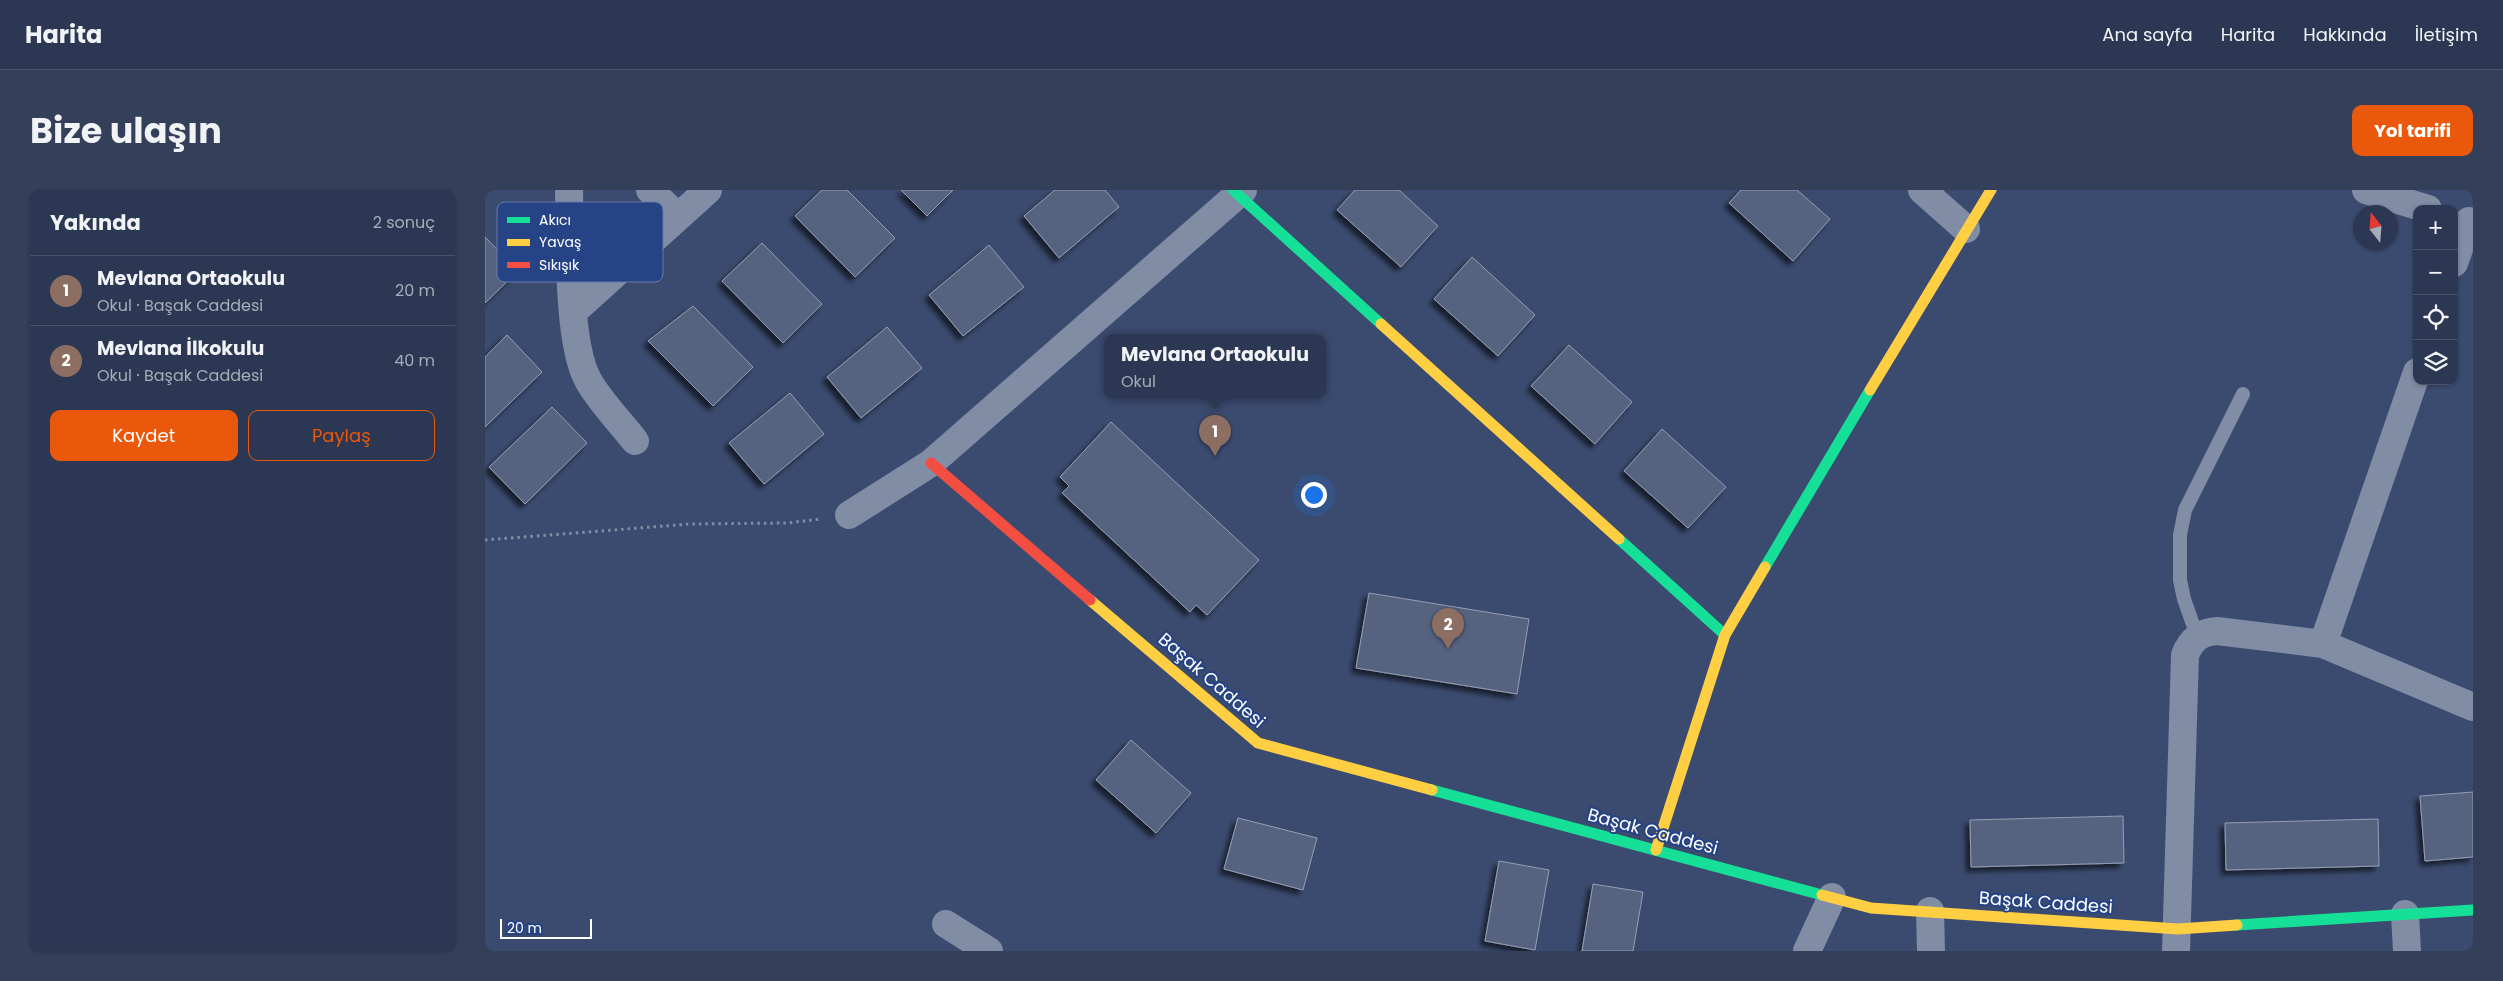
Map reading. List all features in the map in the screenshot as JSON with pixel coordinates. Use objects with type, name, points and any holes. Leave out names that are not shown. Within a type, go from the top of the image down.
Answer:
[{"type":"street","points":[[650,190],[663,202]]},
{"type":"street","points":[[663,230],[708,190]]},
{"type":"street","points":[[1922,190],[1966,228]]},
{"type":"street","points":[[1656,850],[1725,635],[1966,228],[1991,190]]},
{"type":"street","points":[[2366,190],[2415,205]]},
{"type":"street","points":[[849,515],[931,463],[1238,192],[1725,635]]},
{"type":"street","points":[[663,202],[678,216]]},
{"type":"street","points":[[2457,250],[2465,220]]},
{"type":"street","points":[[572,282],[573,312],[579,351],[587,380],[635,440]]},
{"type":"street","points":[[573,312],[606,282]]},
{"type":"street","points":[[2323,644],[2413,384]]},
{"type":"street","name":"Başak Caddesi","points":[[931,463],[1258,743],[1871,908],[1930,911],[2177,940],[2405,914],[2473,910]]},
{"type":"street","points":[[2177,940],[2185,655],[2189,644],[2197,636],[2208,631],[2217,631],[2323,644],[2473,707]]},
{"type":"street","points":[[1807,951],[1832,897]]},
{"type":"street","points":[[1930,911],[1931,951]]},
{"type":"street","points":[[2405,914],[2407,951]]},
{"type":"street","points":[[946,924],[989,951]]},
{"type":"lane","points":[[2197,636],[2184,599],[2180,580],[2180,535],[2185,510],[2243,394]]},
{"type":"path","points":[[485,540],[690,524],[787,523],[849,515]]},
{"type":"building","points":[[822,190],[847,190],[895,238],[855,277],[795,216]]},
{"type":"building","points":[[901,190],[953,190],[927,216]]},
{"type":"building","points":[[1055,190],[1105,190],[1119,207],[1059,258],[1024,216]]},
{"type":"building","points":[[1355,190],[1399,190],[1438,226],[1401,267],[1337,210]]},
{"type":"building","points":[[1741,190],[1797,190],[1830,219],[1793,261],[1729,203]]},
{"type":"building","points":[[485,237],[497,249],[497,282],[507,282],[485,303]]},
{"type":"building","points":[[762,243],[822,304],[783,343],[722,281]]},
{"type":"building","points":[[989,245],[1024,287],[963,336],[929,295]]},
{"type":"building","points":[[1472,257],[1535,315],[1498,356],[1434,299]]},
{"type":"building","points":[[693,306],[753,367],[713,406],[648,341]]},
{"type":"building","points":[[887,327],[922,368],[861,418],[827,377]]},
{"type":"building","points":[[507,335],[542,372],[485,427],[485,357]]},
{"type":"building","points":[[1569,345],[1632,402],[1595,444],[1531,386]]},
{"type":"building","points":[[790,393],[824,434],[764,484],[729,443]]},
{"type":"building","points":[[552,407],[587,443],[525,504],[489,467]]},
{"type":"building","points":[[1111,422],[1259,560],[1207,615],[1196,605],[1190,612],[1062,493],[1069,486],[1060,477]]},
{"type":"building","points":[[1662,429],[1726,487],[1688,528],[1624,471]]},
{"type":"building","points":[[1369,593],[1529,619],[1517,694],[1356,668]]},
{"type":"building","points":[[1131,740],[1191,793],[1156,833],[1096,780]]},
{"type":"building","points":[[2473,792],[2473,857],[2425,861],[2420,796]]},
{"type":"building","points":[[2123,816],[2124,863],[1971,867],[1970,820]]},
{"type":"building","points":[[1238,818],[1317,838],[1303,890],[1224,869]]},
{"type":"building","points":[[2378,819],[2379,866],[2226,870],[2225,823]]},
{"type":"building","points":[[1499,861],[1549,870],[1535,950],[1485,941]]},
{"type":"building","points":[[1593,884],[1643,892],[1633,951],[1582,951]]},
{"type":"traffic: fast","points":[[1233,190],[1381,324]]},
{"type":"traffic: fast","points":[[1765,567],[1870,390]]},
{"type":"traffic: fast","points":[[1619,539],[1725,635]]},
{"type":"traffic: fast","points":[[1432,790],[1822,895]]},
{"type":"traffic: fast","points":[[2237,925],[2473,910]]},
{"type":"traffic: slow","points":[[1870,390],[1991,190]]},
{"type":"traffic: slow","points":[[1381,324],[1619,539]]},
{"type":"traffic: slow","points":[[1656,850],[1725,635],[1765,567]]},
{"type":"traffic: slow","points":[[1090,600],[1258,743],[1432,790]]},
{"type":"traffic: slow","points":[[1822,895],[1871,908],[2178,929],[2237,925]]},
{"type":"traffic: jam","points":[[931,463],[1090,600]]},
{"type":"place","name":"Mevlana Ortaokulu","points":[[1215,456]]},
{"type":"place","name":"Mevlana İlkokulu","points":[[1448,649]]}]
